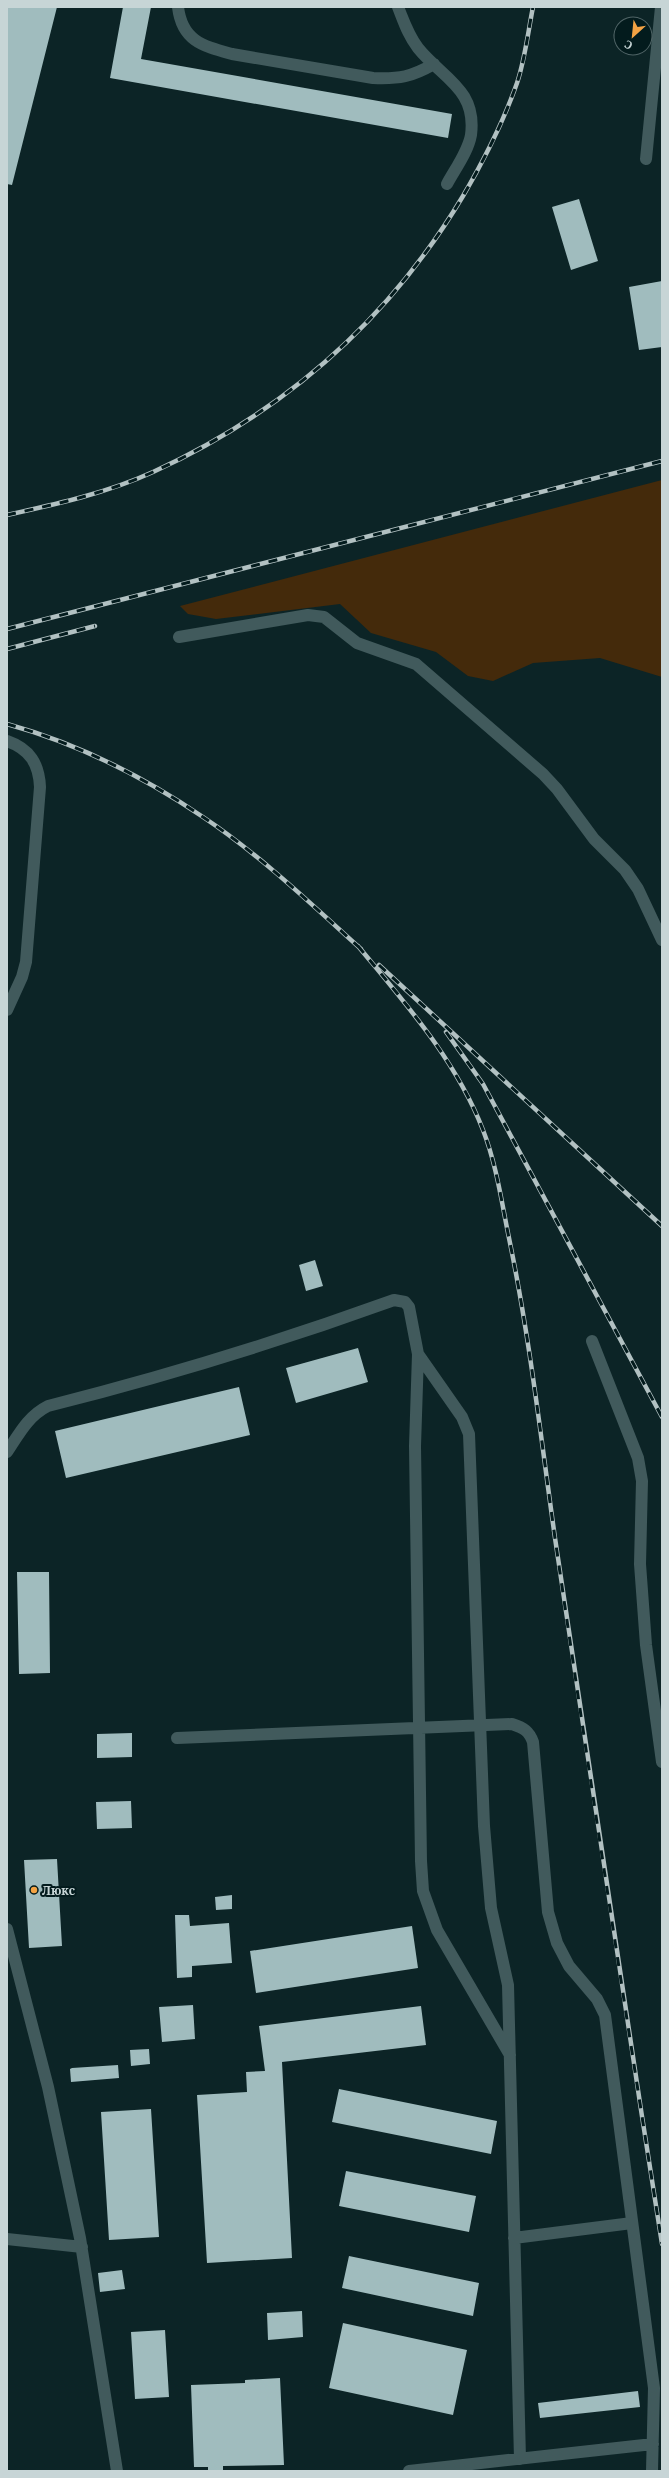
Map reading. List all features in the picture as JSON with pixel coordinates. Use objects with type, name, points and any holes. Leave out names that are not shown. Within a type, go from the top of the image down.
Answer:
[{"type":"street","points":[[178,7],[182,28],[193,40],[209,48],[232,54],[373,78],[396,79],[415,75],[434,64]]},
{"type":"street","points":[[398,7],[407,32],[419,49],[459,88],[466,99],[471,114],[471,135],[466,149],[447,184]]},
{"type":"street","points":[[646,160],[661,7]]},
{"type":"street","points":[[179,637],[308,615],[324,617],[357,643],[416,664],[543,774],[557,789],[594,838],[625,870],[638,889],[662,940]]},
{"type":"street","points":[[7,741],[22,748],[37,764],[40,787],[26,962],[22,977],[7,1010]]},
{"type":"street","points":[[7,1452],[28,1420],[35,1413],[48,1406],[154,1379],[244,1352],[394,1300],[405,1302],[409,1307],[418,1354],[415,1446],[421,1861],[423,1891],[429,1912],[459,1972],[510,2056]]},
{"type":"street","points":[[592,1341],[638,1458],[642,1481],[640,1564],[646,1637],[662,1762]]},
{"type":"street","points":[[418,1354],[462,1417],[469,1434],[484,1826],[491,1908],[508,1985],[520,2459]]},
{"type":"street","points":[[177,1738],[512,1724],[522,1727],[529,1733],[533,1742],[548,1912],[557,1943],[569,1966],[597,2000],[605,2015],[654,2388],[652,2471]]},
{"type":"street","points":[[7,1929],[48,2087],[82,2246],[117,2471]]},
{"type":"street","points":[[514,2238],[632,2223]]},
{"type":"street","points":[[7,2239],[82,2246]]},
{"type":"street","points":[[409,2471],[653,2444]]},
{"type":"shaded area","points":[[662,480],[662,677],[600,658],[533,663],[493,681],[468,676],[436,652],[371,633],[340,604],[216,619],[188,614],[180,606]]},
{"type":"building","points":[[7,7],[57,7],[12,185],[7,184]]},
{"type":"building","points":[[123,7],[151,7],[141,59],[452,114],[448,138],[110,78]]},
{"type":"building","points":[[579,199],[598,261],[571,270],[552,207]]},
{"type":"building","points":[[662,281],[662,347],[639,350],[629,287]]},
{"type":"building","points":[[315,1260],[323,1286],[306,1291],[299,1265]]},
{"type":"building","points":[[358,1348],[368,1382],[296,1403],[286,1368]]},
{"type":"building","points":[[239,1387],[250,1435],[66,1478],[55,1431]]},
{"type":"building","points":[[17,1572],[49,1572],[50,1673],[19,1674]]},
{"type":"building","points":[[132,1733],[132,1757],[97,1758],[97,1734]]},
{"type":"building","points":[[131,1801],[132,1828],[97,1829],[96,1802]]},
{"type":"building","points":[[57,1859],[62,1946],[29,1948],[24,1860]]},
{"type":"building","points":[[232,1895],[232,1909],[216,1910],[215,1897]]},
{"type":"building","points":[[175,1915],[189,1915],[190,1926],[229,1923],[232,1963],[192,1966],[192,1977],[177,1978]]},
{"type":"building","points":[[412,1926],[418,1968],[256,1993],[250,1951]]},
{"type":"building","points":[[193,2005],[195,2039],[162,2042],[159,2007]]},
{"type":"building","points":[[421,2006],[426,2045],[282,2062],[292,2258],[207,2263],[197,2095],[247,2092],[246,2072],[265,2071],[259,2026]]},
{"type":"building","points":[[149,2049],[150,2064],[131,2066],[130,2050]]},
{"type":"building","points":[[118,2065],[119,2078],[71,2082],[70,2069],[72,2068]]},
{"type":"building","points":[[339,2089],[497,2121],[491,2154],[332,2122]]},
{"type":"building","points":[[151,2109],[159,2237],[109,2240],[101,2112]]},
{"type":"building","points":[[346,2171],[476,2196],[469,2232],[339,2206]]},
{"type":"building","points":[[349,2256],[479,2283],[473,2316],[342,2288]]},
{"type":"building","points":[[122,2270],[125,2289],[100,2292],[98,2273]]},
{"type":"building","points":[[302,2311],[303,2337],[268,2340],[267,2313]]},
{"type":"building","points":[[343,2323],[467,2350],[453,2415],[329,2388]]},
{"type":"building","points":[[165,2330],[169,2397],[135,2399],[131,2332]]},
{"type":"building","points":[[280,2378],[284,2465],[223,2466],[223,2471],[208,2471],[208,2467],[194,2467],[191,2385],[245,2383],[245,2380]]},
{"type":"building","points":[[638,2391],[640,2407],[540,2418],[538,2403]]},
{"type":"railway","points":[[7,515],[63,502],[118,486],[153,472],[201,448],[246,421],[289,391],[329,358],[367,322],[402,283],[434,241],[463,196],[486,155],[506,112],[520,74],[533,7]]},
{"type":"railway","points":[[7,629],[662,461]]},
{"type":"railway","points":[[7,649],[95,626]]},
{"type":"railway","points":[[7,724],[84,751],[133,775],[180,802],[245,847],[265,863],[361,949]]},
{"type":"railway","points":[[358,946],[428,1033],[459,1080],[472,1104],[483,1130],[496,1172],[517,1279],[529,1353],[581,1715],[662,2244]]},
{"type":"railway","points":[[379,965],[662,1226]]},
{"type":"railway","points":[[446,1032],[483,1084],[662,1417]]},
{"type":"place","name":"Люкс","points":[[34,1890]]}]
